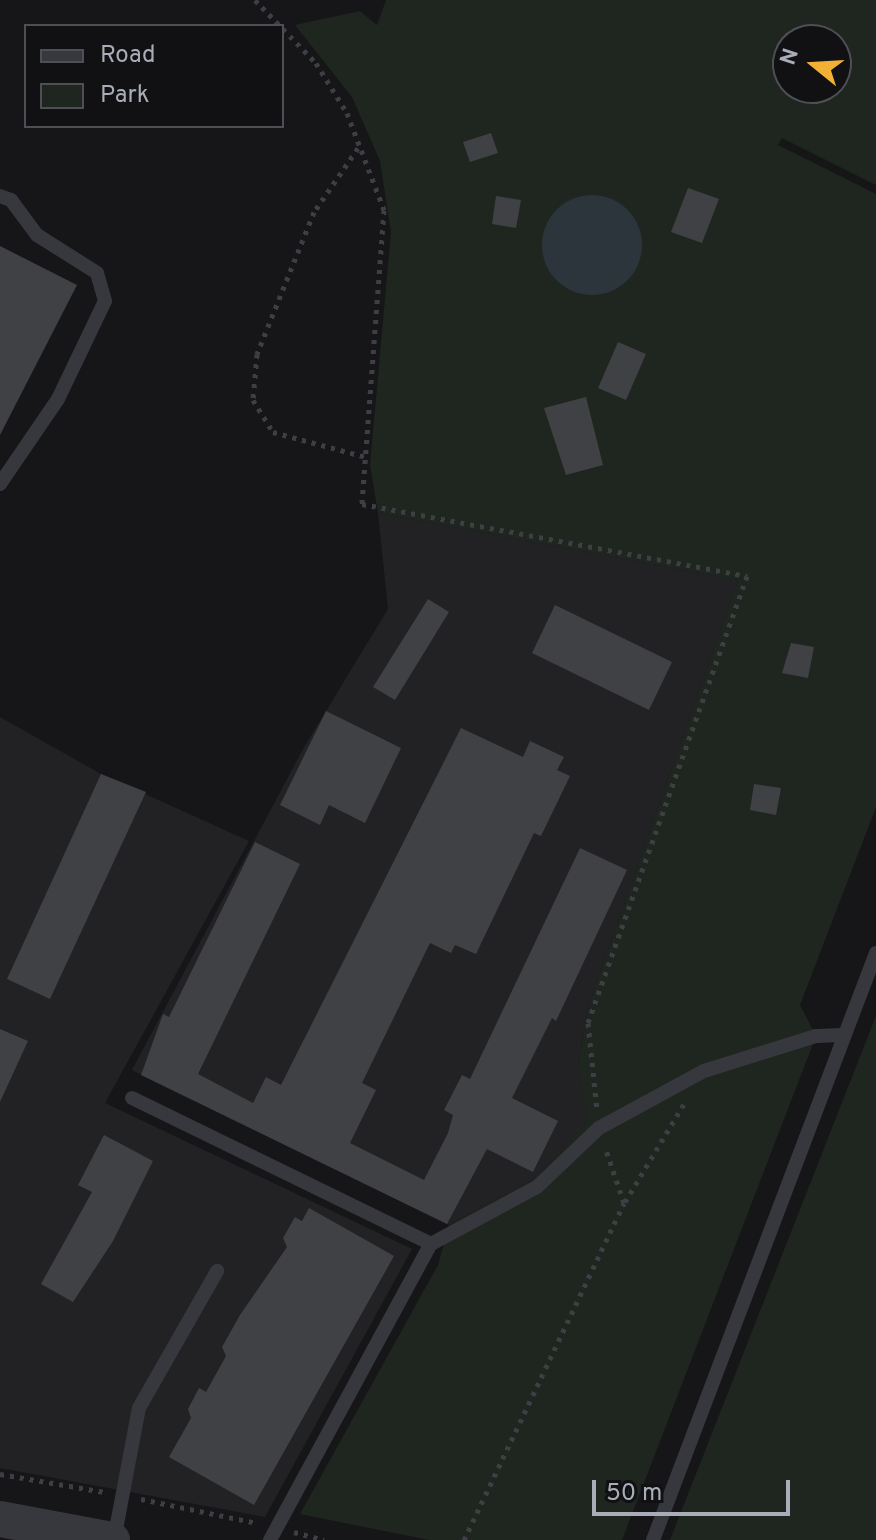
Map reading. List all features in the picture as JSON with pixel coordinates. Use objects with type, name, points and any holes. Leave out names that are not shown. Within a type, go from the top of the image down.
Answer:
[{"type":"street","points":[[0,1519],[113,1540]]},
{"type":"lane","points":[[0,196],[11,200],[37,235],[97,273],[105,301],[58,399],[0,484]]},
{"type":"lane","points":[[653,1540],[876,953]]},
{"type":"lane","points":[[273,1534],[431,1244],[537,1187],[599,1128],[704,1071],[816,1036],[844,1035]]},
{"type":"lane","points":[[132,1098],[431,1244]]},
{"type":"lane","points":[[113,1540],[139,1408],[217,1271]]},
{"type":"path","points":[[255,0],[278,24]]},
{"type":"path","points":[[284,30],[316,63],[347,113],[384,210],[362,504],[747,576],[588,1023],[599,1128],[624,1203]]},
{"type":"path","points":[[358,148],[314,212],[257,354],[253,400],[273,432],[366,457]]},
{"type":"path","points":[[464,1540],[624,1203],[704,1071]]},
{"type":"path","points":[[0,1474],[121,1494],[273,1534],[324,1540]]},
{"type":"shaded area","points":[[592,195],[611,199],[627,210],[638,226],[642,245],[638,264],[627,280],[611,291],[592,295],[573,291],[557,280],[546,264],[542,245],[546,226],[557,210],[573,199]]},
{"type":"shaded area","points":[[378,513],[738,580],[589,1004],[578,1066],[589,1121],[537,1178],[449,1225],[132,1070],[303,749],[388,609]]},
{"type":"shaded area","points":[[0,717],[101,774],[249,841],[105,1103],[412,1249],[265,1517],[0,1468]]},
{"type":"green space","points":[[386,0],[876,0],[876,185],[782,138],[778,145],[876,194],[876,807],[800,1005],[816,1036],[622,1540],[429,1540],[300,1514],[438,1265],[449,1225],[537,1178],[588,1121],[578,1066],[589,1004],[738,580],[378,513],[370,465],[391,232],[380,161],[352,97],[295,25],[360,11],[377,25]]},
{"type":"green space","points":[[876,1016],[876,1540],[670,1540]]},
{"type":"building","points":[[491,133],[498,153],[470,162],[463,142]]},
{"type":"building","points":[[688,188],[719,199],[702,243],[671,232]]},
{"type":"building","points":[[496,196],[521,200],[516,228],[492,224]]},
{"type":"building","points":[[0,246],[77,285],[0,435]]},
{"type":"building","points":[[618,342],[646,354],[626,400],[598,388]]},
{"type":"building","points":[[586,397],[603,465],[566,475],[544,408]]},
{"type":"building","points":[[428,599],[449,612],[395,700],[373,687]]},
{"type":"building","points":[[555,605],[672,662],[649,710],[532,653]]},
{"type":"building","points":[[791,643],[814,647],[808,678],[782,673]]},
{"type":"building","points":[[326,711],[401,748],[365,823],[329,805],[320,825],[280,805]]},
{"type":"building","points":[[461,728],[523,757],[530,741],[564,757],[557,770],[570,776],[541,836],[534,833],[476,954],[455,945],[451,953],[430,943],[362,1083],[376,1090],[350,1143],[424,1180],[448,1133],[453,1115],[444,1110],[462,1075],[470,1079],[580,848],[627,870],[556,1021],[552,1018],[512,1098],[558,1121],[533,1172],[487,1149],[447,1224],[141,1075],[163,1014],[169,1017],[255,842],[300,864],[198,1074],[253,1103],[266,1077],[281,1085]]},
{"type":"building","points":[[101,774],[146,792],[50,999],[7,979]]},
{"type":"building","points":[[754,784],[781,788],[776,815],[750,810]]},
{"type":"building","points":[[0,1029],[28,1041],[0,1102]]},
{"type":"building","points":[[104,1135],[153,1161],[113,1241],[73,1302],[41,1284],[92,1192],[78,1185]]},
{"type":"building","points":[[309,1208],[394,1256],[254,1505],[169,1457],[191,1418],[188,1409],[199,1388],[206,1392],[226,1356],[222,1347],[287,1247],[283,1238],[295,1217],[302,1221]]}]
